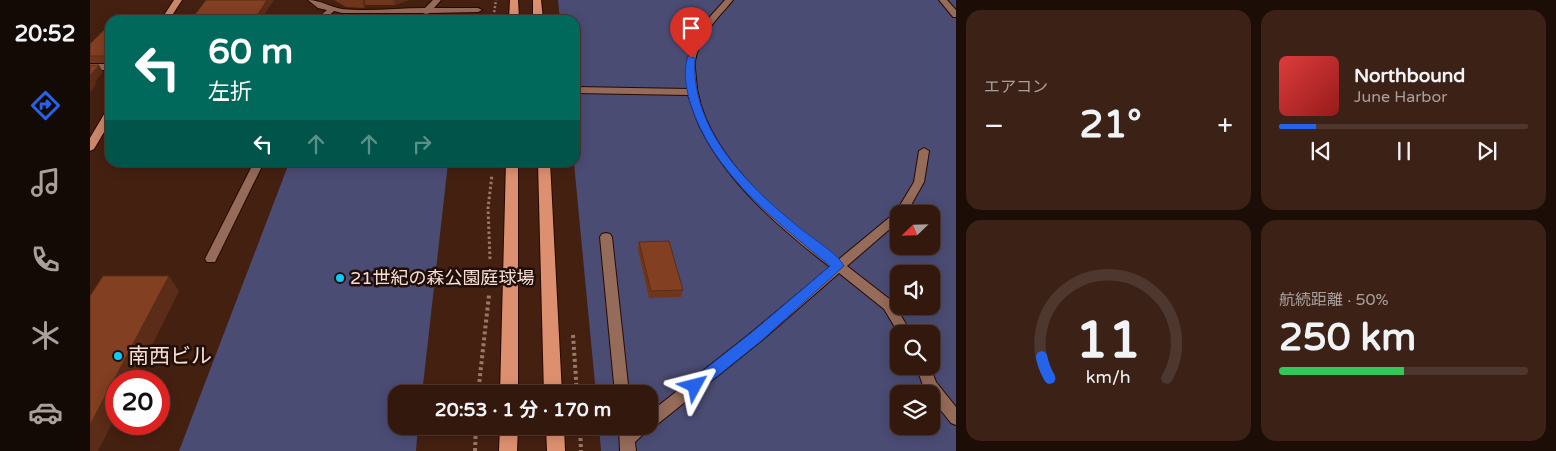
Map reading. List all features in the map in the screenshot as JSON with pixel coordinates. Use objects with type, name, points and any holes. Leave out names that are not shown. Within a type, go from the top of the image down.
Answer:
[{"type":"highway","points":[[514,0],[514,15]]},
{"type":"highway","points":[[536,0],[538,15]]},
{"type":"highway","points":[[509,385],[512,167]]},
{"type":"highway","points":[[544,167],[553,385]]},
{"type":"highway","points":[[508,451],[509,435]]},
{"type":"highway","points":[[555,435],[556,451]]},
{"type":"main road","points":[[168,15],[178,0]]},
{"type":"main road","points":[[90,147],[105,122]]},
{"type":"street","points":[[90,67],[105,67]]},
{"type":"lane","points":[[312,0],[332,10],[383,15]]},
{"type":"lane","points":[[426,12],[437,0]]},
{"type":"lane","points":[[729,0],[709,18],[695,44],[690,74],[691,92],[708,134],[723,158],[744,183],[776,215],[887,305],[900,325]]},
{"type":"lane","points":[[942,0],[956,15]]},
{"type":"lane","points":[[325,15],[332,10]]},
{"type":"lane","points":[[401,15],[478,10]]},
{"type":"lane","points":[[580,90],[691,92]]},
{"type":"lane","points":[[905,205],[919,182],[924,151]]},
{"type":"lane","points":[[211,259],[257,167]]},
{"type":"lane","points":[[658,415],[756,337],[890,222]]},
{"type":"lane","points":[[606,237],[621,385]]},
{"type":"lane","points":[[926,375],[930,386],[956,418]]},
{"type":"path","points":[[490,263],[488,208],[492,172]]},
{"type":"path","points":[[479,385],[489,289]]},
{"type":"path","points":[[475,451],[476,435]]},
{"type":"path","points":[[580,435],[581,451]]},
{"type":"shaded area","points":[[558,0],[956,0],[956,451],[601,451],[600,435],[658,435],[658,385],[595,385],[574,167],[580,167],[580,15],[560,15]]},
{"type":"shaded area","name":"21世紀の森公園庭球場","points":[[287,167],[448,167],[423,385],[388,385],[388,435],[417,435],[416,451],[179,451]]},
{"type":"building","points":[[206,0],[267,0],[257,15],[195,15]]},
{"type":"building","points":[[105,29],[105,56],[90,56],[90,44]]},
{"type":"building","points":[[90,65],[99,65],[90,76]]},
{"type":"building","points":[[669,241],[683,290],[651,291],[639,242]]},
{"type":"building","points":[[103,276],[169,276],[119,370],[105,370],[105,397],[90,425],[90,296]]},
{"type":"place","name":"21世紀の森公園庭球場","points":[[340,278]]},
{"type":"place","name":"南西ビル","points":[[118,356]]},
{"type":"route","points":[[691,58],[691,92],[708,134],[723,158],[769,210],[838,266],[756,337],[695,386]]}]
